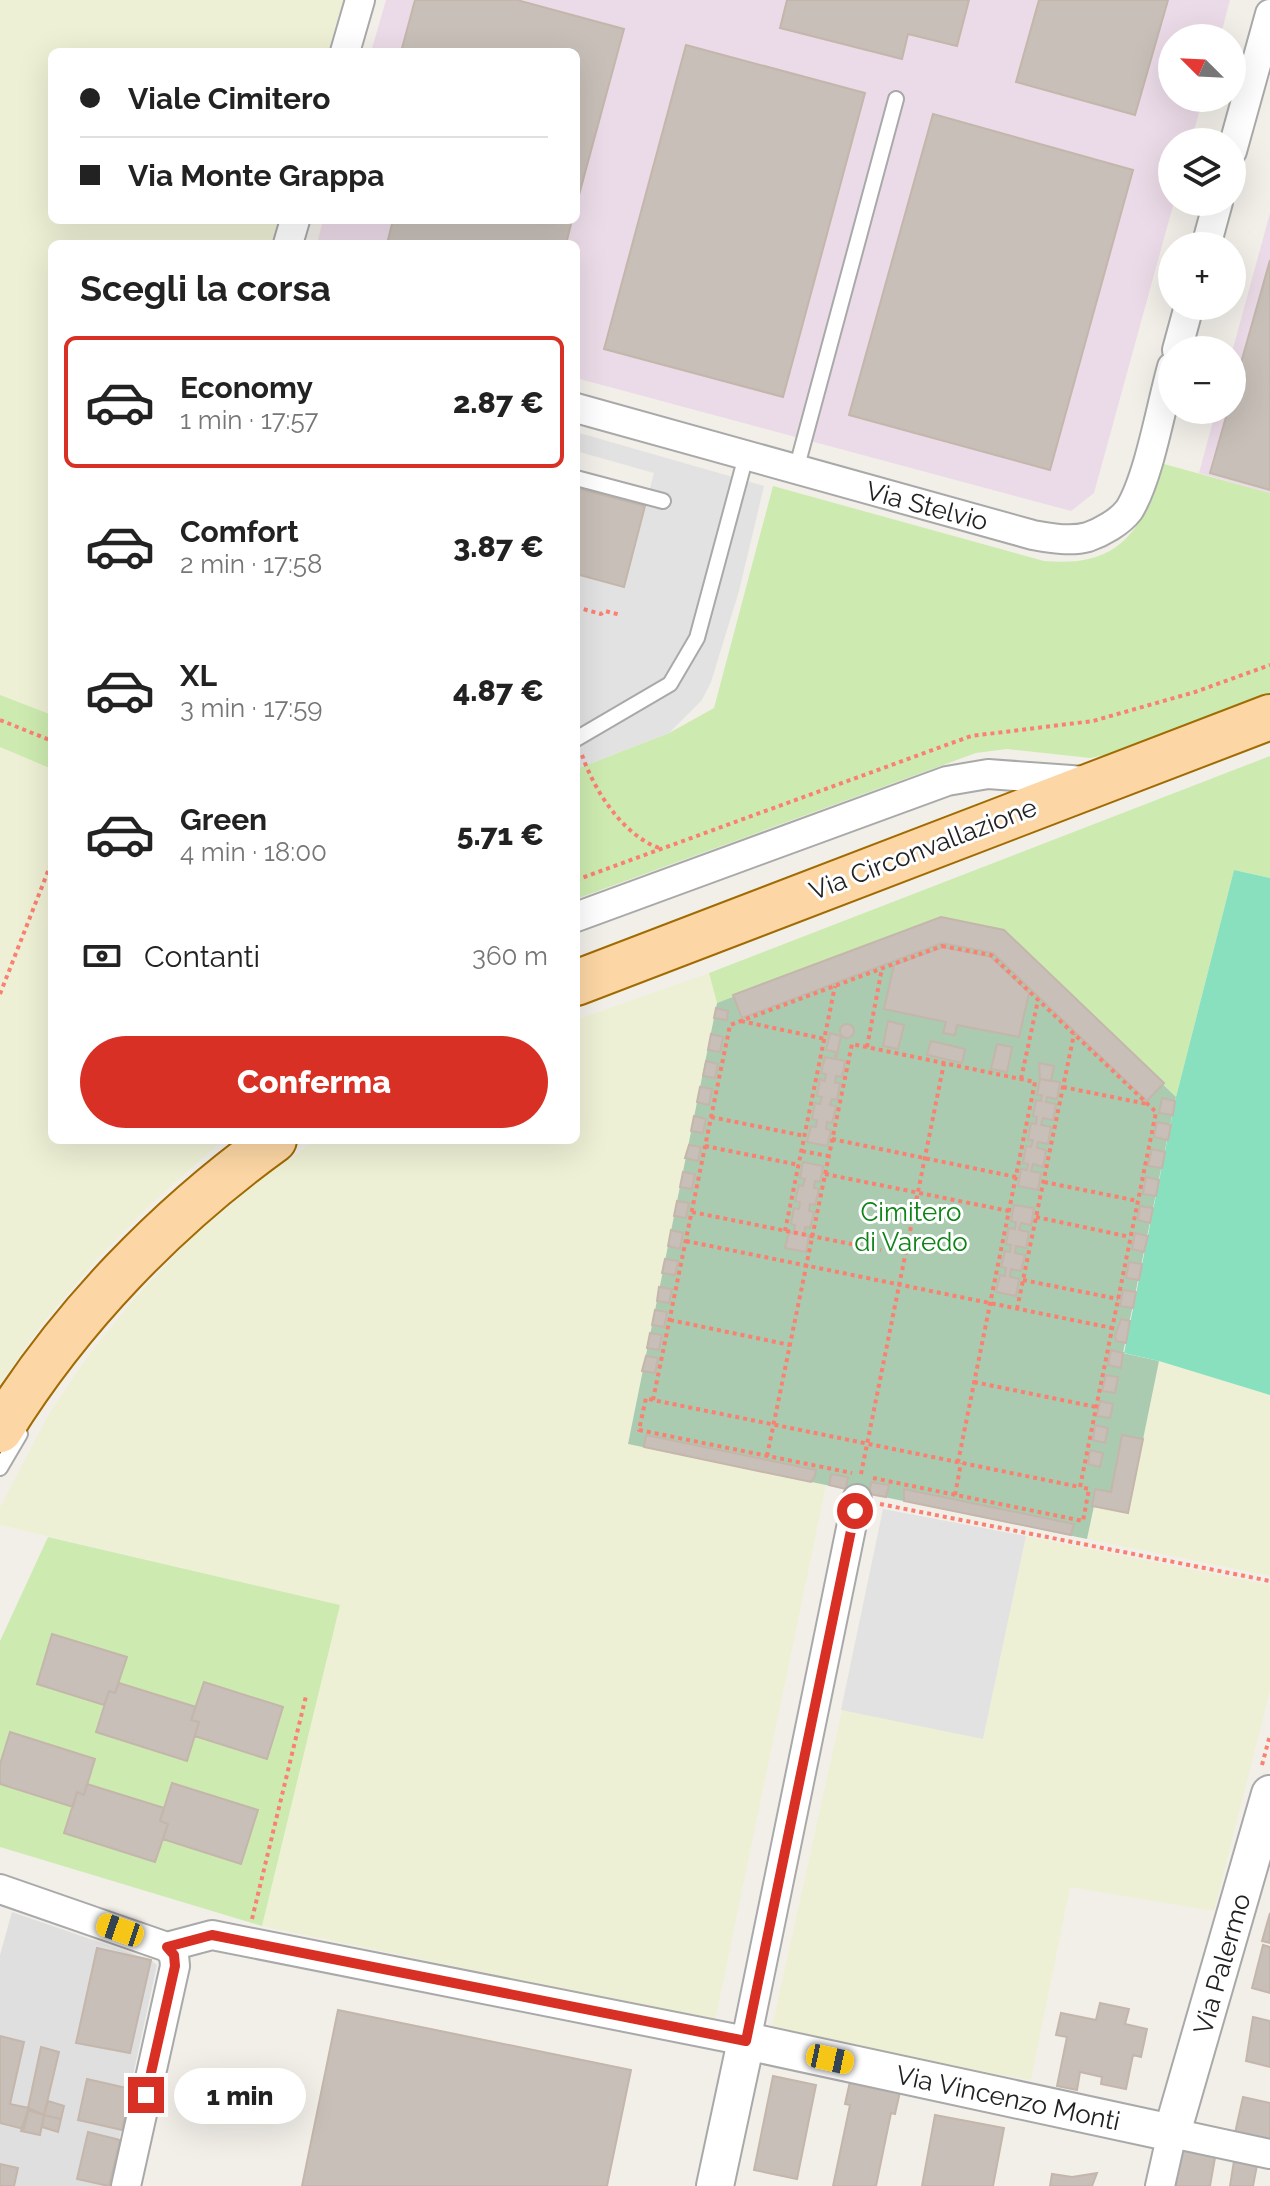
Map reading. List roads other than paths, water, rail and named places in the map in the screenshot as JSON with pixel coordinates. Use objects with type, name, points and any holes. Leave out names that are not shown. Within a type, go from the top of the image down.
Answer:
[{"type":"main road","name":"Via Circonvallazione","points":[[580,981],[1270,717]]},
{"type":"main road","points":[[23,1410],[124,1271],[179,1216],[269,1144]]},
{"type":"street","points":[[346,48],[360,0]]},
{"type":"street","points":[[1238,128],[1270,14]]},
{"type":"street","name":"Via Stelvio","points":[[580,409],[1033,535],[1064,539],[1086,537],[1109,527],[1128,511],[1141,481],[1158,418]]},
{"type":"street","points":[[580,916],[947,781],[988,774],[1098,782]]},
{"type":"street","points":[[715,2186],[857,1499]]},
{"type":"street","name":"Via Palermo","points":[[1172,2133],[1270,1794]]},
{"type":"street","points":[[2,1894],[167,1947],[174,1955],[175,1966],[126,2186]]},
{"type":"street","points":[[167,1947],[212,1935],[746,2041]]},
{"type":"street","name":"Via Vincenzo Monti","points":[[746,2041],[1270,2154]]},
{"type":"street","points":[[1160,2186],[1172,2133]]},
{"type":"lane","points":[[796,470],[896,99]]},
{"type":"lane","points":[[580,737],[670,684],[697,638],[746,456]]},
{"type":"lane","points":[[580,479],[663,501]]},
{"type":"lane","points":[[0,1468],[23,1410]]},
{"type":"park label","name":"Cimitero di Varedo","points":[[911,1227]]}]
